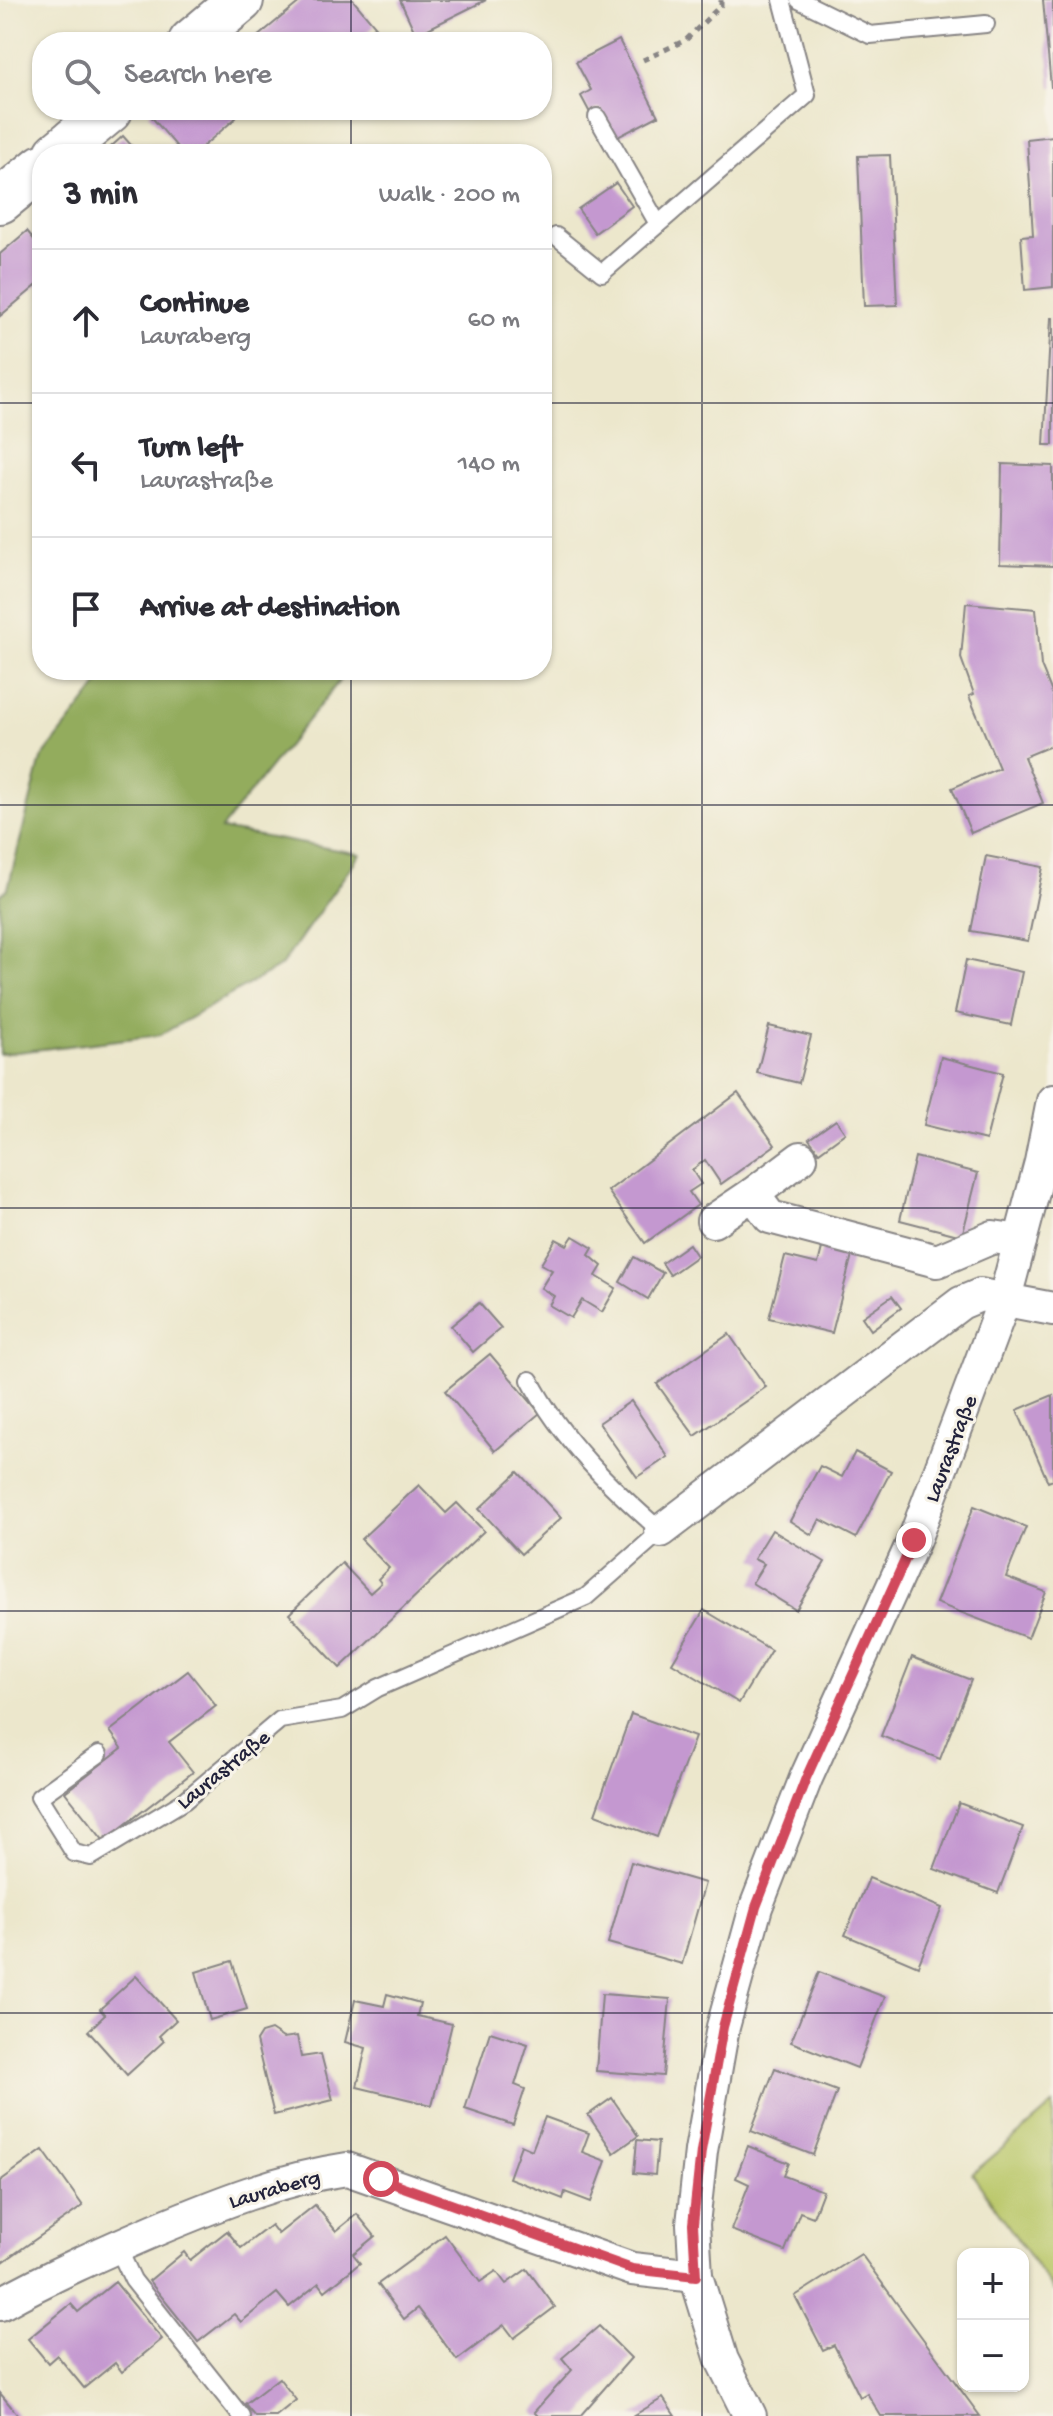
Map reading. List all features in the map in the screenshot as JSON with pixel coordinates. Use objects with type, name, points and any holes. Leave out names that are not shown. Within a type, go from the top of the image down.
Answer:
[{"type":"main road","points":[[203,32],[241,0]]},
{"type":"main road","points":[[69,144],[98,120]]},
{"type":"main road","points":[[0,201],[32,175]]},
{"type":"street","name":"Laurastraße","points":[[750,2416],[722,2360],[696,2276],[693,2224],[701,2151],[723,2027],[756,1907],[806,1778],[914,1540],[1005,1298],[1053,1101]]},
{"type":"street","points":[[713,1221],[801,1158]]},
{"type":"street","points":[[753,1194],[770,1217],[937,1261],[993,1237],[1020,1241]]},
{"type":"street","name":"Laurastraße","points":[[661,1531],[961,1303],[980,1295],[1053,1309]]},
{"type":"street","name":"Lauraberg","points":[[0,2304],[117,2246],[225,2201],[312,2174],[347,2169],[632,2269],[696,2276]]},
{"type":"lane","points":[[556,236],[602,273],[807,95],[782,0]]},
{"type":"lane","points":[[799,0],[870,35],[986,24]]},
{"type":"lane","points":[[597,117],[658,224]]},
{"type":"lane","points":[[530,1380],[545,1408],[617,1493],[661,1531]]},
{"type":"lane","name":"Laurastraße","points":[[99,1754],[39,1797],[74,1853],[91,1857],[184,1801],[280,1720],[342,1710],[378,1688],[586,1597],[661,1531]]},
{"type":"lane","points":[[117,2246],[133,2280],[241,2416]]},
{"type":"path","points":[[643,60],[686,40],[721,5],[721,0]]},
{"type":"green space","points":[[102,680],[340,680],[221,829],[360,854],[281,966],[160,1035],[0,1054],[0,895],[8,888],[41,759]]},
{"type":"green space","points":[[1053,2105],[1053,2290],[1029,2256],[1029,2248],[1024,2248],[972,2174]]},
{"type":"building","points":[[302,0],[353,0],[375,26],[368,32],[263,32]]},
{"type":"building","points":[[400,0],[486,0],[422,32],[415,32]]},
{"type":"building","points":[[1043,0],[1053,0],[1053,87],[1051,87]]},
{"type":"building","points":[[619,40],[658,116],[616,138],[600,108],[590,113],[581,96],[591,90],[576,62]]},
{"type":"building","points":[[154,120],[234,120],[206,144],[174,144]]},
{"type":"building","points":[[123,136],[130,144],[114,144]]},
{"type":"building","points":[[1053,136],[1053,287],[1025,290],[1021,236],[1033,235],[1027,139]]},
{"type":"building","points":[[890,155],[897,305],[864,306],[858,156]]},
{"type":"building","points":[[616,183],[632,206],[595,233],[578,209]]},
{"type":"building","points":[[27,231],[32,237],[32,289],[0,316],[0,254]]},
{"type":"building","points":[[1051,318],[1053,445],[1044,445]]},
{"type":"building","points":[[1002,464],[1053,466],[1053,566],[1000,564]]},
{"type":"building","points":[[966,603],[1036,609],[1041,666],[1053,695],[1053,745],[1024,757],[1043,803],[971,833],[952,788],[999,768],[969,696],[974,694],[961,658]]},
{"type":"building","points":[[986,856],[1043,867],[1028,941],[971,931]]},
{"type":"building","points":[[966,960],[1022,972],[1011,1025],[955,1013]]},
{"type":"building","points":[[769,1026],[811,1036],[799,1083],[757,1073]]},
{"type":"building","points":[[941,1057],[1003,1073],[986,1140],[924,1125]]},
{"type":"building","points":[[738,1093],[775,1145],[721,1184],[705,1160],[692,1170],[701,1184],[689,1192],[698,1205],[645,1243],[608,1191]]},
{"type":"building","points":[[836,1120],[845,1133],[819,1152],[809,1139]]},
{"type":"building","points":[[915,1157],[978,1173],[962,1236],[900,1220]]},
{"type":"building","points":[[573,1236],[593,1248],[589,1255],[602,1266],[596,1276],[616,1288],[602,1312],[582,1300],[571,1318],[549,1305],[554,1296],[541,1288],[552,1270],[541,1264],[556,1239],[567,1245]]},
{"type":"building","points":[[689,1244],[697,1256],[670,1275],[662,1263]]},
{"type":"building","points":[[822,1248],[852,1255],[832,1333],[769,1318],[785,1256],[818,1264]]},
{"type":"building","points":[[634,1257],[663,1273],[648,1299],[620,1282]]},
{"type":"building","points":[[892,1296],[901,1308],[871,1330],[862,1317]]},
{"type":"building","points":[[479,1303],[501,1328],[473,1352],[451,1326]]},
{"type":"building","points":[[729,1334],[766,1387],[695,1436],[657,1384]]},
{"type":"building","points":[[490,1354],[540,1413],[495,1451],[445,1391]]},
{"type":"building","points":[[1053,1395],[1053,1480],[1048,1482],[1017,1410]]},
{"type":"building","points":[[631,1401],[668,1457],[637,1477],[599,1423]]},
{"type":"building","points":[[855,1452],[891,1471],[856,1538],[820,1519],[812,1535],[790,1521],[820,1466],[842,1477]]},
{"type":"building","points":[[518,1472],[561,1518],[521,1554],[479,1509]]},
{"type":"building","points":[[419,1485],[446,1513],[457,1503],[484,1531],[340,1668],[289,1614],[342,1563],[370,1593],[381,1583],[378,1579],[389,1568],[361,1539]]},
{"type":"building","points":[[974,1506],[1026,1527],[1006,1577],[1046,1592],[1028,1638],[936,1603]]},
{"type":"building","points":[[772,1530],[825,1562],[796,1610],[752,1583],[764,1564],[754,1559]]},
{"type":"building","points":[[704,1610],[771,1650],[739,1703],[672,1663]]},
{"type":"building","points":[[912,1657],[971,1680],[940,1759],[881,1736]]},
{"type":"building","points":[[188,1671],[216,1706],[169,1742],[193,1772],[104,1841],[65,1792],[122,1748],[110,1731]]},
{"type":"building","points":[[631,1714],[695,1737],[657,1837],[595,1814]]},
{"type":"building","points":[[959,1803],[1023,1827],[998,1893],[934,1869]]},
{"type":"building","points":[[631,1862],[705,1883],[682,1964],[608,1943]]},
{"type":"building","points":[[869,1878],[942,1908],[918,1966],[845,1935]]},
{"type":"building","points":[[232,1961],[247,2009],[210,2020],[196,1972]]},
{"type":"building","points":[[819,1972],[885,1997],[857,2068],[791,2042]]},
{"type":"building","points":[[136,1976],[176,2020],[159,2036],[164,2041],[127,2075],[88,2031],[105,2015],[100,2009]]},
{"type":"building","points":[[387,1994],[420,2003],[417,2016],[452,2024],[432,2105],[357,2087],[366,2048],[345,2042],[355,2000],[384,2006]]},
{"type":"building","points":[[602,1994],[670,1999],[663,2076],[596,2071]]},
{"type":"building","points":[[271,2030],[283,2038],[297,2036],[301,2057],[321,2054],[333,2100],[274,2115],[256,2041],[261,2033]]},
{"type":"building","points":[[490,2032],[528,2044],[515,2085],[525,2089],[513,2125],[465,2109]]},
{"type":"building","points":[[775,2068],[837,2091],[813,2155],[751,2131]]},
{"type":"building","points":[[612,2098],[638,2136],[614,2153],[588,2115]]},
{"type":"building","points":[[545,2117],[589,2133],[582,2152],[606,2161],[591,2202],[565,2192],[563,2199],[509,2178],[521,2145],[532,2150]]},
{"type":"building","points":[[637,2140],[658,2142],[655,2175],[634,2173]]},
{"type":"building","points":[[748,2146],[789,2163],[784,2176],[823,2191],[813,2217],[800,2212],[785,2251],[731,2230],[749,2184],[736,2178]]},
{"type":"building","points":[[43,2150],[83,2206],[0,2264],[0,2181]]},
{"type":"building","points":[[315,2205],[336,2231],[357,2214],[375,2236],[353,2254],[360,2263],[325,2291],[319,2283],[289,2307],[277,2293],[241,2322],[234,2314],[198,2342],[149,2281],[184,2252],[190,2260],[227,2231],[241,2248],[271,2225],[278,2234]]},
{"type":"building","points":[[445,2235],[480,2282],[496,2271],[506,2284],[527,2269],[555,2307],[514,2338],[504,2325],[457,2360],[418,2308],[404,2319],[378,2284]]},
{"type":"building","points":[[861,2254],[957,2385],[957,2392],[962,2392],[980,2416],[881,2416],[867,2393],[860,2397],[834,2345],[823,2350],[795,2296]]},
{"type":"building","points":[[115,2282],[162,2339],[122,2372],[115,2363],[84,2388],[57,2355],[48,2363],[28,2339],[71,2304],[78,2312]]},
{"type":"building","points":[[599,2326],[631,2358],[580,2416],[538,2416],[534,2412],[572,2370],[562,2358]]},
{"type":"building","points":[[279,2378],[296,2400],[276,2416],[255,2416],[245,2404]]},
{"type":"building","points":[[0,2393],[17,2414],[15,2416],[0,2416]]},
{"type":"building","points":[[663,2398],[675,2416],[633,2416]]},
{"type":"route","points":[[381,2179],[632,2269],[696,2276],[693,2224],[701,2151],[723,2027],[756,1907],[806,1778],[914,1540]]}]
